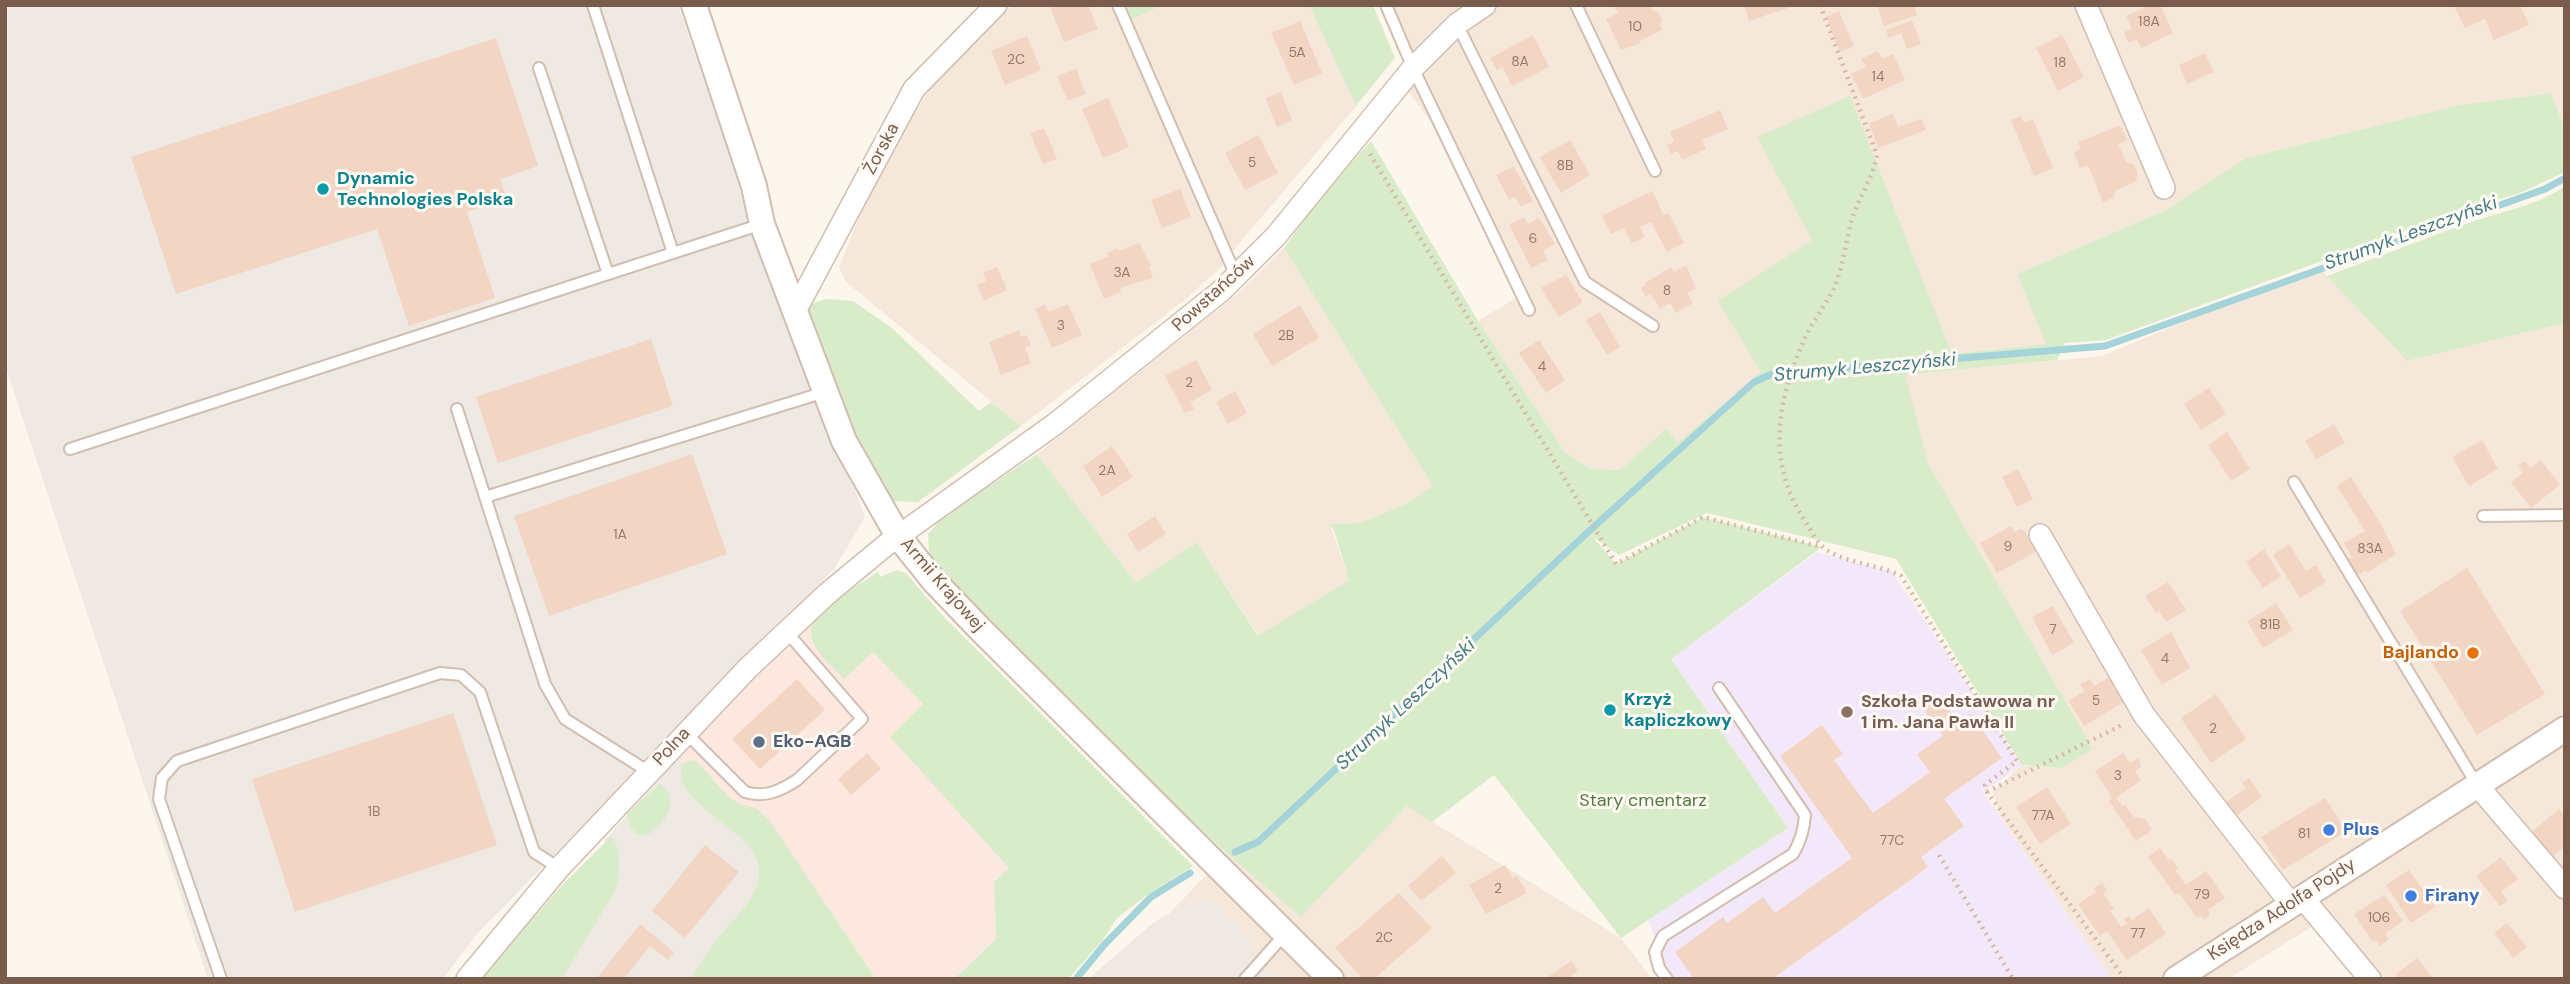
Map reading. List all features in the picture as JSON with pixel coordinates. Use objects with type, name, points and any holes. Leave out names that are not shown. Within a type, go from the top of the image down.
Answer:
[{"type":"street","name":"Armii Krajowej","points":[[694,5],[754,186],[762,224],[794,313],[844,441],[898,536],[934,581],[979,628],[1331,979]]},
{"type":"street","name":"Żorska","points":[[794,313],[914,89],[996,5]]},
{"type":"street","name":"Powstańców","points":[[898,536],[1055,424],[1211,299],[1276,236],[1413,68],[1459,16],[1485,5]]},
{"type":"street","points":[[2086,5],[2164,188]]},
{"type":"street","points":[[2040,535],[2144,715],[2296,901],[2370,979]]},
{"type":"street","name":"Polna","points":[[467,979],[559,869],[686,733],[786,631],[898,536]]},
{"type":"street","name":"Księdza Adolfa Pojdy","points":[[2176,979],[2565,729]]},
{"type":"street","points":[[2477,785],[2565,888]]},
{"type":"lane","points":[[593,5],[673,253]]},
{"type":"lane","points":[[1118,5],[1236,276]]},
{"type":"lane","points":[[1386,5],[1413,68],[1529,310]]},
{"type":"lane","points":[[1576,5],[1655,171]]},
{"type":"lane","points":[[1459,16],[1585,282],[1653,326]]},
{"type":"lane","points":[[539,68],[608,274]]},
{"type":"lane","points":[[70,449],[762,224]]},
{"type":"lane","points":[[485,496],[825,391]]},
{"type":"lane","points":[[457,409],[545,684],[565,719],[649,772]]},
{"type":"lane","points":[[2294,482],[2477,785]]},
{"type":"lane","points":[[2483,516],[2565,515]]},
{"type":"lane","points":[[686,733],[745,792],[758,796],[785,788],[797,780],[862,719],[786,631]]},
{"type":"lane","points":[[221,979],[159,799],[162,778],[177,761],[440,673],[461,675],[481,692],[534,852],[559,869]]},
{"type":"lane","points":[[1667,979],[1659,968],[1655,952],[1663,936],[1793,854],[1801,842],[1804,828],[1805,815],[1719,688]]},
{"type":"lane","points":[[1245,979],[1285,933]]},
{"type":"path","points":[[1820,5],[1877,155],[1875,169],[1853,217],[1834,287],[1803,340],[1779,419],[1782,473],[1793,504],[1822,547]]},
{"type":"path","points":[[1358,135],[1616,564],[1703,517],[1822,547],[1901,576],[2017,761],[1985,785],[1987,792],[2125,979]]},
{"type":"path","points":[[1987,792],[2144,715]]},
{"type":"path","points":[[1939,855],[2013,979]]},
{"type":"shaded area","points":[[5,5],[678,5],[749,210],[865,517],[834,569],[476,935],[443,979],[208,979],[5,365]]},
{"type":"shaded area","points":[[1013,5],[1112,5],[1224,264],[1187,298],[1021,426],[845,281],[839,267],[864,205],[899,136],[944,69]]},
{"type":"shaded area","points":[[1163,5],[1309,5],[1356,106],[1232,252],[1131,20]]},
{"type":"shaded area","points":[[1389,5],[2565,5],[2565,129],[2551,93],[2460,105],[2246,158],[2166,210],[2017,274],[2047,344],[1951,354],[1849,97],[1812,240],[1719,301],[1761,372],[1677,443],[1667,428],[1620,470],[1591,469],[1565,452],[1478,321],[1516,298],[1430,121],[1409,92],[1406,47]]},
{"type":"shaded area","points":[[1284,248],[1433,486],[1408,503],[1360,523],[1330,524],[1349,580],[1259,636],[1197,542],[1136,583],[1037,454],[1235,296]]},
{"type":"shaded area","points":[[2318,266],[2407,361],[2565,323],[2565,979],[2358,979],[2313,926],[2228,979],[2112,979],[1983,791],[2000,814],[1992,792],[2022,765],[2062,768],[2092,749],[1929,465],[1904,375],[2102,356]]},
{"type":"shaded area","name":"Szkoła Podstawowa nr 1 im. Jana Pawła II","points":[[1817,552],[1892,572],[2022,765],[1983,792],[2112,979],[1675,979],[1665,965],[1648,920],[1788,828],[1671,659]]},
{"type":"shaded area","points":[[830,606],[927,708],[1017,861],[994,882],[996,939],[954,979],[876,979],[770,821],[748,818],[678,758],[717,713]]},
{"type":"shaded area","points":[[678,758],[784,869],[699,979],[555,979],[613,886],[604,841]]},
{"type":"shaded area","points":[[1407,806],[1621,938],[1652,979],[1105,979],[1227,854],[1301,916]]},
{"type":"shaded area","points":[[1206,897],[1251,939],[1251,956],[1267,971],[1291,979],[1088,979],[1153,923],[1185,904]]},
{"type":"green space","points":[[1126,5],[1163,5],[1131,20]]},
{"type":"green space","points":[[1309,5],[1373,5],[1395,58],[1356,106]]},
{"type":"green space","name":"Stary cmentarz","points":[[2551,93],[2565,129],[2565,172],[2520,193],[2456,212],[2106,340],[2065,343],[2057,360],[1905,375],[1929,465],[2093,749],[2062,768],[2022,765],[1896,559],[1707,513],[1619,555],[1592,536],[1616,564],[1703,517],[1822,547],[1671,659],[1788,828],[1621,938],[1494,775],[1432,822],[1407,806],[1301,917],[1227,854],[960,600],[929,552],[928,534],[944,516],[1037,454],[1136,583],[1197,542],[1258,636],[1349,580],[1334,530],[1329,524],[1360,523],[1408,503],[1433,486],[1284,248],[1322,195],[1371,141],[1478,321],[1565,452],[1591,469],[1620,470],[1667,428],[1677,443],[1761,372],[1718,301],[1812,240],[1757,137],[1850,96],[1952,354],[2046,344],[2017,274],[2166,210],[2246,158],[2460,105]]},
{"type":"green space","points":[[2565,186],[2565,323],[2407,361],[2327,276],[2474,221],[2533,203]]},
{"type":"green space","points":[[827,299],[853,301],[892,328],[979,411],[991,402],[1021,426],[918,502],[893,501],[852,433],[815,333],[807,308]]},
{"type":"green space","points":[[897,570],[906,573],[943,616],[1193,866],[1117,918],[1102,941],[1068,979],[954,979],[996,939],[994,882],[1009,868],[890,737],[923,704],[873,652],[844,679],[825,660],[811,636],[815,620],[847,592],[878,572],[880,577]]},
{"type":"green space","points":[[696,761],[729,797],[742,805],[756,808],[770,821],[876,979],[690,979],[714,943],[751,899],[758,882],[758,864],[750,849],[737,834],[690,795],[682,780],[682,764]]},
{"type":"green space","points":[[660,784],[670,797],[668,813],[657,828],[643,836],[639,835],[631,828],[627,814]]},
{"type":"green space","points":[[613,838],[616,844],[619,857],[615,891],[562,979],[480,979],[564,883]]},
{"type":"building","points":[[1049,5],[1088,5],[1098,29],[1064,42]]},
{"type":"building","points":[[1614,5],[1650,5],[1662,20],[1662,30],[1640,41],[1641,43],[1621,50],[1606,19],[1618,13]]},
{"type":"building","points":[[1744,5],[1794,5],[1794,6],[1749,21]]},
{"type":"building","points":[[1877,5],[1914,5],[1917,15],[1884,26]]},
{"type":"building","points":[[2150,5],[2160,5],[2173,33],[2141,48],[2137,39],[2129,43],[2124,32],[2132,29],[2126,16]]},
{"type":"building","points":[[2520,5],[2529,25],[2494,40],[2485,19],[2465,28],[2455,7]]},
{"type":"building","points":[[1839,11],[1854,46],[1840,52],[1826,17]]},
{"type":"building","points":[[1912,20],[1921,44],[1907,49],[1901,33],[1889,38],[1886,30]]},
{"type":"building","points":[[1300,21],[1322,73],[1294,85],[1271,33]]},
{"type":"building","points":[[1533,35],[1549,67],[1512,86],[1502,67],[1497,70],[1490,58]]},
{"type":"building","points":[[2062,35],[2084,77],[2058,91],[2036,48]]},
{"type":"building","points":[[1027,36],[1041,70],[1005,85],[991,51]]},
{"type":"building","name":"Dynamic Technologies Polska","points":[[496,38],[538,166],[500,179],[507,199],[467,212],[495,298],[409,326],[377,229],[176,294],[131,157]]},
{"type":"building","points":[[1878,51],[1882,59],[1893,54],[1905,80],[1863,99],[1851,74],[1866,67],[1861,59]]},
{"type":"building","points":[[2205,53],[2214,72],[2187,84],[2179,65]]},
{"type":"building","points":[[1076,69],[1086,94],[1068,101],[1057,76]]},
{"type":"building","points":[[1281,92],[1292,120],[1277,127],[1265,98]]},
{"type":"building","points":[[1108,98],[1129,147],[1103,158],[1082,109]]},
{"type":"building","points":[[1720,110],[1728,129],[1702,140],[1706,149],[1682,160],[1678,151],[1671,154],[1667,145],[1674,142],[1670,132]]},
{"type":"building","points":[[1893,114],[1898,127],[1921,119],[1926,130],[1878,148],[1869,123]]},
{"type":"building","points":[[2021,116],[2024,123],[2033,119],[2053,168],[2034,176],[2011,120]]},
{"type":"building","points":[[2118,126],[2122,128],[2127,140],[2118,144],[2126,162],[2134,165],[2138,174],[2135,182],[2116,190],[2113,198],[2103,202],[2088,165],[2080,168],[2074,152],[2081,149],[2078,142]]},
{"type":"building","points":[[1044,128],[1057,159],[1043,164],[1030,133]]},
{"type":"building","points":[[1258,135],[1278,173],[1245,190],[1225,153]]},
{"type":"building","points":[[1570,140],[1590,175],[1561,193],[1540,157]]},
{"type":"building","points":[[1514,166],[1533,201],[1521,207],[1515,197],[1509,200],[1496,175]]},
{"type":"building","points":[[1180,189],[1191,217],[1162,228],[1151,200]]},
{"type":"building","points":[[1652,191],[1664,215],[1669,213],[1684,243],[1667,252],[1651,222],[1640,227],[1645,237],[1632,243],[1624,228],[1611,234],[1602,216]]},
{"type":"building","points":[[1524,217],[1528,224],[1539,218],[1555,244],[1543,251],[1548,260],[1531,268],[1509,225]]},
{"type":"building","points":[[1139,243],[1151,265],[1149,268],[1153,278],[1120,288],[1121,292],[1104,299],[1090,264],[1109,256],[1107,253],[1118,248],[1119,251]]},
{"type":"building","points":[[1686,265],[1696,288],[1687,293],[1693,303],[1676,313],[1670,303],[1660,309],[1651,294],[1646,297],[1641,288],[1645,283],[1671,267],[1674,272]]},
{"type":"building","points":[[997,267],[1007,290],[984,301],[977,285],[986,281],[983,273]]},
{"type":"building","points":[[1566,275],[1583,302],[1559,317],[1541,288]]},
{"type":"building","points":[[1045,304],[1049,312],[1068,304],[1082,335],[1052,348],[1035,309]]},
{"type":"building","points":[[1300,305],[1319,338],[1272,366],[1253,334]]},
{"type":"building","points":[[1600,312],[1620,347],[1607,355],[1586,320]]},
{"type":"building","points":[[1019,330],[1021,337],[1027,335],[1031,345],[1025,347],[1031,363],[1001,375],[989,342]]},
{"type":"building","points":[[651,339],[673,406],[498,463],[476,397]]},
{"type":"building","points":[[1539,340],[1565,380],[1546,393],[1519,353]]},
{"type":"building","points":[[1196,360],[1212,390],[1190,402],[1194,409],[1185,413],[1165,376]]},
{"type":"building","points":[[2209,388],[2226,414],[2201,430],[2184,404]]},
{"type":"building","points":[[1235,391],[1247,413],[1228,424],[1216,402]]},
{"type":"building","points":[[2334,424],[2345,443],[2316,459],[2305,441]]},
{"type":"building","points":[[2227,432],[2250,469],[2231,481],[2208,445]]},
{"type":"building","points":[[2482,440],[2498,469],[2469,486],[2452,457]]},
{"type":"building","points":[[1112,446],[1133,477],[1102,497],[1083,466]]},
{"type":"building","points":[[692,454],[727,554],[549,616],[514,516]]},
{"type":"building","points":[[2541,460],[2560,485],[2531,508],[2511,482],[2523,473],[2518,466],[2525,461],[2530,468]]},
{"type":"building","points":[[2018,469],[2033,499],[2017,507],[2002,477]]},
{"type":"building","points":[[2351,477],[2396,554],[2367,573],[2366,571],[2357,575],[2348,559],[2352,557],[2344,543],[2365,531],[2337,486]]},
{"type":"building","points":[[1155,516],[1166,534],[1138,552],[1127,534]]},
{"type":"building","points":[[2011,526],[2015,532],[2024,530],[2036,552],[1997,573],[1980,543]]},
{"type":"building","points":[[2289,544],[2306,571],[2316,565],[2326,582],[2300,598],[2273,555]]},
{"type":"building","points":[[2264,549],[2281,576],[2263,588],[2246,562]]},
{"type":"building","name":"Bajlando","points":[[2467,568],[2545,694],[2477,735],[2400,611]]},
{"type":"building","points":[[2168,582],[2186,610],[2166,622],[2159,611],[2156,613],[2145,596]]},
{"type":"building","points":[[2276,603],[2293,630],[2263,648],[2247,621]]},
{"type":"building","points":[[2053,606],[2074,643],[2052,655],[2032,617]]},
{"type":"building","points":[[2171,632],[2190,668],[2162,685],[2141,650]]},
{"type":"building","points":[[2109,677],[2124,702],[2084,726],[2069,701],[2084,691],[2080,684],[2090,679],[2094,686]]},
{"type":"building","points":[[797,679],[825,710],[760,769],[732,739]]},
{"type":"building","points":[[2216,694],[2246,739],[2211,763],[2181,718]]},
{"type":"building","points":[[1939,696],[1959,723],[1971,714],[2002,758],[1944,799],[1964,826],[1921,857],[1928,867],[1772,979],[1694,979],[1675,952],[1723,917],[1727,923],[1763,897],[1775,913],[1852,858],[1780,756],[1822,725],[1843,754],[1834,760],[1873,813],[1930,772],[1917,754],[1943,736],[1923,708]]},
{"type":"building","points":[[453,713],[497,845],[295,912],[252,779]]},
{"type":"building","points":[[867,753],[881,769],[851,795],[838,779]]},
{"type":"building","points":[[2123,753],[2130,763],[2139,758],[2141,767],[2135,771],[2141,780],[2116,798],[2134,817],[2145,819],[2152,830],[2136,841],[2109,801],[2112,798],[2095,771]]},
{"type":"building","points":[[2249,778],[2262,797],[2233,818],[2223,804],[2246,788],[2242,783]]},
{"type":"building","points":[[2047,787],[2071,824],[2040,844],[2016,807]]},
{"type":"building","points":[[2325,798],[2347,831],[2283,870],[2261,837]]},
{"type":"building","points":[[2559,809],[2565,815],[2565,846],[2548,860],[2528,835]]},
{"type":"building","points":[[705,845],[739,872],[685,938],[652,911]]},
{"type":"building","points":[[2160,848],[2178,868],[2175,870],[2186,885],[2206,871],[2225,898],[2208,910],[2210,915],[2205,919],[2200,916],[2197,918],[2179,893],[2175,895],[2148,857]]},
{"type":"building","points":[[1442,856],[1456,873],[1421,901],[1408,886]]},
{"type":"building","points":[[2501,857],[2518,879],[2501,892],[2508,901],[2500,906],[2476,876]]},
{"type":"building","points":[[1505,865],[1513,878],[1517,876],[1527,893],[1486,914],[1469,885]]},
{"type":"building","name":"Firany","points":[[2409,870],[2435,907],[2411,923],[2386,885]]},
{"type":"building","points":[[2102,883],[2107,890],[2103,893],[2114,909],[2110,911],[2121,927],[2127,924],[2124,919],[2129,916],[2132,920],[2149,908],[2166,934],[2127,960],[2107,931],[2100,936],[2078,904],[2096,892],[2094,888]]},
{"type":"building","points":[[1399,893],[1432,928],[1374,979],[1363,979],[1335,948]]},
{"type":"building","points":[[2384,895],[2403,921],[2385,934],[2389,939],[2380,946],[2376,940],[2373,942],[2354,914]]},
{"type":"building","points":[[2507,923],[2527,947],[2513,958],[2494,933]]},
{"type":"building","points":[[640,924],[674,952],[668,960],[650,946],[624,979],[596,979]]},
{"type":"building","points":[[2417,958],[2432,977],[2399,979],[2396,974]]},
{"type":"building","points":[[1571,961],[1578,971],[1567,979],[1545,979]]},
{"type":"waterway","name":"Strumyk Leszczyński","points":[[1235,852],[1258,842],[1588,532],[1754,382],[1772,374],[2105,346],[2545,189],[2565,178]]},
{"type":"waterway","name":"Strumyk Leszczyński","points":[[1076,979],[1104,945],[1151,897],[1190,873]]},
{"type":"place","name":"Dynamic Technologies Polska","points":[[323,189]]},
{"type":"place","name":"Bajlando","points":[[2473,653]]},
{"type":"place","name":"Krzyż kapliczkowy","points":[[1610,710]]},
{"type":"place","name":"Szkoła Podstawowa nr 1 im. Jana Pawła II","points":[[1847,712]]},
{"type":"place","name":"Eko-AGB","points":[[759,742]]},
{"type":"place","name":"Plus","points":[[2329,830]]},
{"type":"place","name":"Firany","points":[[2411,896]]}]
